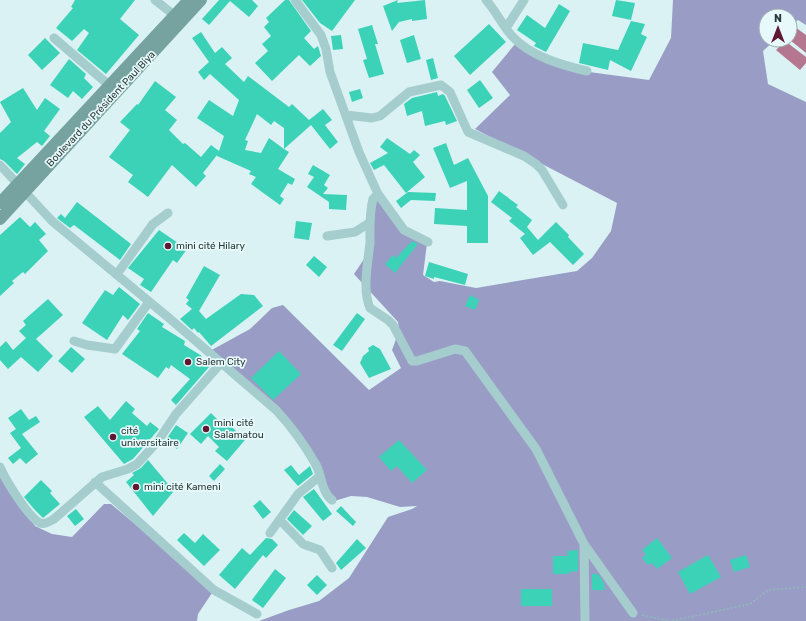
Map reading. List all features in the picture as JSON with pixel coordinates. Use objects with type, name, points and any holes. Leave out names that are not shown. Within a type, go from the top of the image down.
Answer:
[{"type":"main road","name":"Boulevard du Président Paul Biya","points":[[0,203],[21,188],[178,18],[189,0]]},
{"type":"main road","name":"Boulevard du Président Paul Biya","points":[[0,219],[21,188],[110,86],[178,18],[201,0]]},
{"type":"street","points":[[155,0],[178,18]]},
{"type":"street","points":[[295,0],[321,35],[326,49],[330,72],[359,152],[378,194],[404,230],[428,242]]},
{"type":"street","points":[[486,0],[519,43],[546,58],[587,71]]},
{"type":"street","points":[[506,28],[524,0]]},
{"type":"street","points":[[54,38],[110,86]]},
{"type":"street","points":[[346,115],[372,118],[380,116],[409,92],[441,85],[446,87],[450,92],[468,132],[524,156],[536,164],[542,170],[562,205]]},
{"type":"street","points":[[0,165],[52,221],[260,395],[291,427],[316,464],[328,496],[332,500]]},
{"type":"street","points":[[378,194],[373,199],[369,223],[367,298],[370,308],[393,325],[412,361],[417,361],[455,349],[466,351],[536,449],[584,544],[633,613]]},
{"type":"street","points":[[117,274],[153,224],[168,213]]},
{"type":"street","points":[[327,236],[356,232],[369,223]]},
{"type":"street","points":[[74,340],[87,345],[115,349],[150,302]]},
{"type":"street","points":[[0,467],[19,499],[41,523],[46,523],[54,519],[102,477],[137,464],[158,441],[176,414],[221,363]]},
{"type":"street","points":[[270,533],[302,491],[320,476]]},
{"type":"street","points":[[95,482],[214,590],[257,614]]},
{"type":"street","points":[[280,520],[303,544],[320,550],[332,568]]},
{"type":"street","points":[[584,544],[584,621]]},
{"type":"path","points":[[633,613],[671,621],[750,604],[768,590],[806,586]]},
{"type":"shaded area","points":[[673,0],[806,0],[806,25],[798,20],[798,8],[758,8],[758,48],[766,48],[763,51],[768,84],[806,102],[806,621],[259,621],[319,601],[349,578],[388,517],[417,506],[400,507],[367,497],[351,496],[331,502],[291,427],[208,352],[250,329],[272,308],[283,305],[369,390],[401,368],[392,350],[399,331],[398,322],[354,274],[364,259],[370,223],[378,194],[404,230],[427,243],[423,275],[434,282],[440,281],[476,288],[577,271],[592,258],[611,231],[617,203],[475,129],[510,95],[492,72],[520,38],[532,54],[574,70],[649,80],[671,38]]},
{"type":"shaded area","points":[[798,29],[806,35],[806,53],[798,46]]},
{"type":"shaded area","points":[[778,48],[794,48],[806,57],[806,63],[800,70],[776,50]]},
{"type":"shaded area","points":[[0,476],[35,526],[52,534],[72,537],[104,504],[111,504],[214,590],[198,614],[197,621],[0,621]]},
{"type":"building","points":[[75,0],[135,0],[120,19],[139,35],[106,74],[77,50],[89,33],[84,29],[72,41],[56,28],[73,8],[71,7]]},
{"type":"building","points":[[219,0],[252,0],[258,6],[249,17],[230,1],[209,25],[202,19]]},
{"type":"building","points":[[285,0],[289,0],[311,31],[304,38],[314,49],[318,46],[321,56],[310,66],[299,55],[272,81],[255,63],[268,51],[262,44],[271,36],[264,27],[269,22],[266,18]]},
{"type":"building","points":[[302,0],[355,0],[332,31],[320,23]]},
{"type":"building","points":[[398,0],[397,3],[425,0],[427,19],[412,21],[412,19],[399,22],[392,31],[383,6]]},
{"type":"building","points":[[616,0],[635,3],[631,20],[612,16]]},
{"type":"building","points":[[559,4],[570,11],[546,52],[534,46],[536,43],[517,30],[527,15],[545,28]]},
{"type":"building","points":[[631,21],[645,24],[641,34],[647,37],[631,71],[610,60],[608,70],[579,63],[583,43],[618,50]]},
{"type":"building","points":[[489,24],[506,42],[470,75],[454,56]]},
{"type":"building","points":[[372,25],[378,44],[375,44],[384,74],[369,78],[363,60],[367,59],[358,29]]},
{"type":"building","points":[[201,32],[215,53],[222,47],[232,58],[225,64],[244,82],[248,76],[289,107],[292,104],[309,120],[323,109],[332,120],[325,125],[338,142],[330,149],[311,125],[284,149],[289,152],[278,169],[295,179],[292,185],[288,183],[280,196],[284,199],[280,205],[251,184],[256,177],[249,174],[251,171],[217,155],[203,173],[206,176],[196,187],[172,165],[148,197],[128,182],[133,175],[109,157],[130,130],[120,122],[137,104],[138,105],[155,81],[176,97],[165,110],[177,120],[169,130],[183,144],[185,143],[201,157],[211,145],[219,151],[224,136],[197,118],[209,100],[233,116],[239,100],[210,74],[204,80],[198,72],[209,62],[192,38]],"holes":[[[257,114],[271,125],[274,121],[284,128],[284,149],[269,138],[261,153],[245,150],[248,141],[245,140]]]},
{"type":"building","points":[[341,35],[343,49],[333,50],[331,36]]},
{"type":"building","points":[[414,35],[421,59],[407,63],[400,40]]},
{"type":"building","points":[[45,38],[60,53],[42,70],[28,55]]},
{"type":"building","points":[[433,58],[438,78],[431,80],[426,60]]},
{"type":"building","points":[[69,59],[86,74],[84,78],[93,87],[82,99],[73,91],[68,98],[50,85]]},
{"type":"building","points":[[480,80],[493,98],[479,108],[467,90]]},
{"type":"building","points":[[23,88],[37,110],[45,98],[60,109],[44,131],[50,136],[42,146],[37,142],[17,158],[25,164],[17,174],[0,159],[0,133],[11,122],[0,102]]},
{"type":"building","points":[[360,89],[363,98],[352,102],[349,92]]},
{"type":"building","points":[[437,92],[438,96],[443,94],[445,96],[457,121],[446,125],[445,121],[425,126],[422,111],[407,116],[404,104],[412,98]]},
{"type":"building","points":[[387,138],[410,154],[414,150],[420,155],[413,162],[425,177],[406,193],[384,165],[374,170],[370,163],[388,153],[380,147]]},
{"type":"building","points":[[446,143],[454,165],[468,158],[488,196],[488,243],[467,243],[467,226],[434,224],[435,208],[467,210],[467,181],[450,188],[433,148]]},
{"type":"building","points":[[313,165],[330,175],[324,185],[328,188],[323,194],[347,195],[346,210],[329,209],[329,202],[307,187],[314,177],[308,174]]},
{"type":"building","points":[[499,191],[518,205],[516,207],[532,220],[527,227],[538,240],[556,222],[569,235],[568,237],[584,254],[573,265],[550,242],[533,255],[520,238],[525,234],[509,221],[512,218],[491,202]]},
{"type":"building","points":[[408,192],[436,193],[435,201],[411,200],[401,208],[396,201]]},
{"type":"building","points":[[77,202],[131,244],[120,260],[74,225],[70,228],[57,218],[61,214],[65,218]]},
{"type":"building","points":[[20,217],[30,227],[35,222],[46,234],[39,240],[48,251],[25,274],[23,272],[12,281],[14,283],[0,296],[0,235]]},
{"type":"building","points":[[296,221],[312,223],[309,240],[294,238]]},
{"type":"building","points":[[159,230],[187,249],[177,263],[173,260],[151,292],[140,285],[144,279],[128,268]]},
{"type":"building","points":[[412,241],[418,244],[395,273],[385,264],[393,255],[396,258]]},
{"type":"building","points":[[314,256],[327,267],[319,277],[306,265]]},
{"type":"building","points":[[429,262],[468,274],[465,285],[425,276]]},
{"type":"building","points":[[204,266],[220,275],[199,311],[206,319],[241,294],[254,295],[263,306],[211,346],[199,332],[198,333],[194,328],[192,330],[180,319],[192,309],[186,304],[189,300],[186,298]]},
{"type":"building","points":[[119,287],[140,304],[128,320],[123,315],[107,340],[82,323],[105,290],[113,295]]},
{"type":"building","points":[[470,295],[479,300],[475,310],[465,306]]},
{"type":"building","points":[[48,299],[63,315],[36,339],[53,356],[38,372],[21,357],[8,369],[0,360],[0,347],[6,341],[13,350],[26,338],[19,331],[26,325],[23,321]]},
{"type":"building","points":[[148,313],[164,324],[162,327],[185,341],[184,345],[202,356],[200,358],[210,366],[176,405],[171,400],[190,379],[171,365],[169,369],[166,367],[158,378],[122,354],[140,331],[137,329]]},
{"type":"building","points":[[357,313],[365,319],[342,351],[333,345]]},
{"type":"building","points":[[373,345],[380,349],[391,369],[369,378],[360,363],[363,356],[369,351],[368,348]]},
{"type":"building","points":[[71,347],[85,359],[72,373],[58,361]]},
{"type":"building","points":[[279,351],[301,374],[273,400],[251,378]]},
{"type":"building","points":[[126,401],[135,409],[132,413],[147,426],[150,422],[159,429],[133,459],[124,464],[84,417],[98,406],[110,420]]},
{"type":"building","points":[[21,409],[29,420],[36,416],[40,422],[22,434],[38,454],[26,464],[20,458],[13,464],[8,458],[21,448],[10,433],[16,429],[8,418]]},
{"type":"building","points":[[211,413],[221,423],[224,419],[245,440],[227,461],[215,451],[219,447],[208,436],[201,444],[190,434]]},
{"type":"building","name":"cité universitaire","points":[[176,425],[188,433],[177,449],[165,441]]},
{"type":"building","points":[[399,440],[427,470],[412,483],[397,466],[391,471],[379,457]]},
{"type":"building","name":"mini cité Kameni","points":[[148,460],[174,491],[153,516],[126,482],[134,475],[132,473],[141,468]]},
{"type":"building","points":[[220,464],[225,469],[214,481],[209,476]]},
{"type":"building","points":[[291,465],[299,475],[310,466],[313,474],[298,486],[284,470]]},
{"type":"building","points":[[41,480],[52,491],[50,493],[60,504],[43,518],[24,497]]},
{"type":"building","points":[[314,489],[332,514],[323,521],[303,497]]},
{"type":"building","points":[[260,500],[271,512],[263,519],[253,506]]},
{"type":"building","points":[[341,506],[356,522],[353,526],[336,511]]},
{"type":"building","points":[[76,509],[84,519],[75,526],[67,516]]},
{"type":"building","points":[[294,510],[312,526],[303,535],[287,519]]},
{"type":"building","points":[[184,533],[195,543],[203,534],[220,550],[204,566],[177,540]]},
{"type":"building","points":[[266,538],[272,539],[278,545],[266,558],[263,555],[235,589],[219,575],[242,548],[250,555]]},
{"type":"building","points":[[657,538],[672,558],[657,569],[652,563],[648,565],[642,558],[646,555],[642,550]]},
{"type":"building","points":[[357,539],[366,548],[341,570],[336,563]]},
{"type":"building","points":[[578,550],[578,571],[569,572],[569,574],[553,574],[553,556],[568,556],[567,551]]},
{"type":"building","points":[[708,555],[721,577],[690,594],[678,572]]},
{"type":"building","points":[[746,555],[750,567],[734,572],[730,560]]},
{"type":"building","points":[[275,569],[286,578],[263,608],[252,600]]},
{"type":"building","points":[[592,574],[598,574],[604,583],[605,590],[592,590]]},
{"type":"building","points":[[317,575],[327,585],[317,595],[307,585]]},
{"type":"building","points":[[521,589],[552,589],[552,606],[521,606]]},
{"type":"place","name":"mini cité Hilary","points":[[168,246]]},
{"type":"place","name":"Salem City","points":[[188,362]]},
{"type":"place","name":"mini cité Salamatou","points":[[206,429]]},
{"type":"place","name":"cité universitaire","points":[[113,437]]},
{"type":"place","name":"mini cité Kameni","points":[[136,487]]}]
